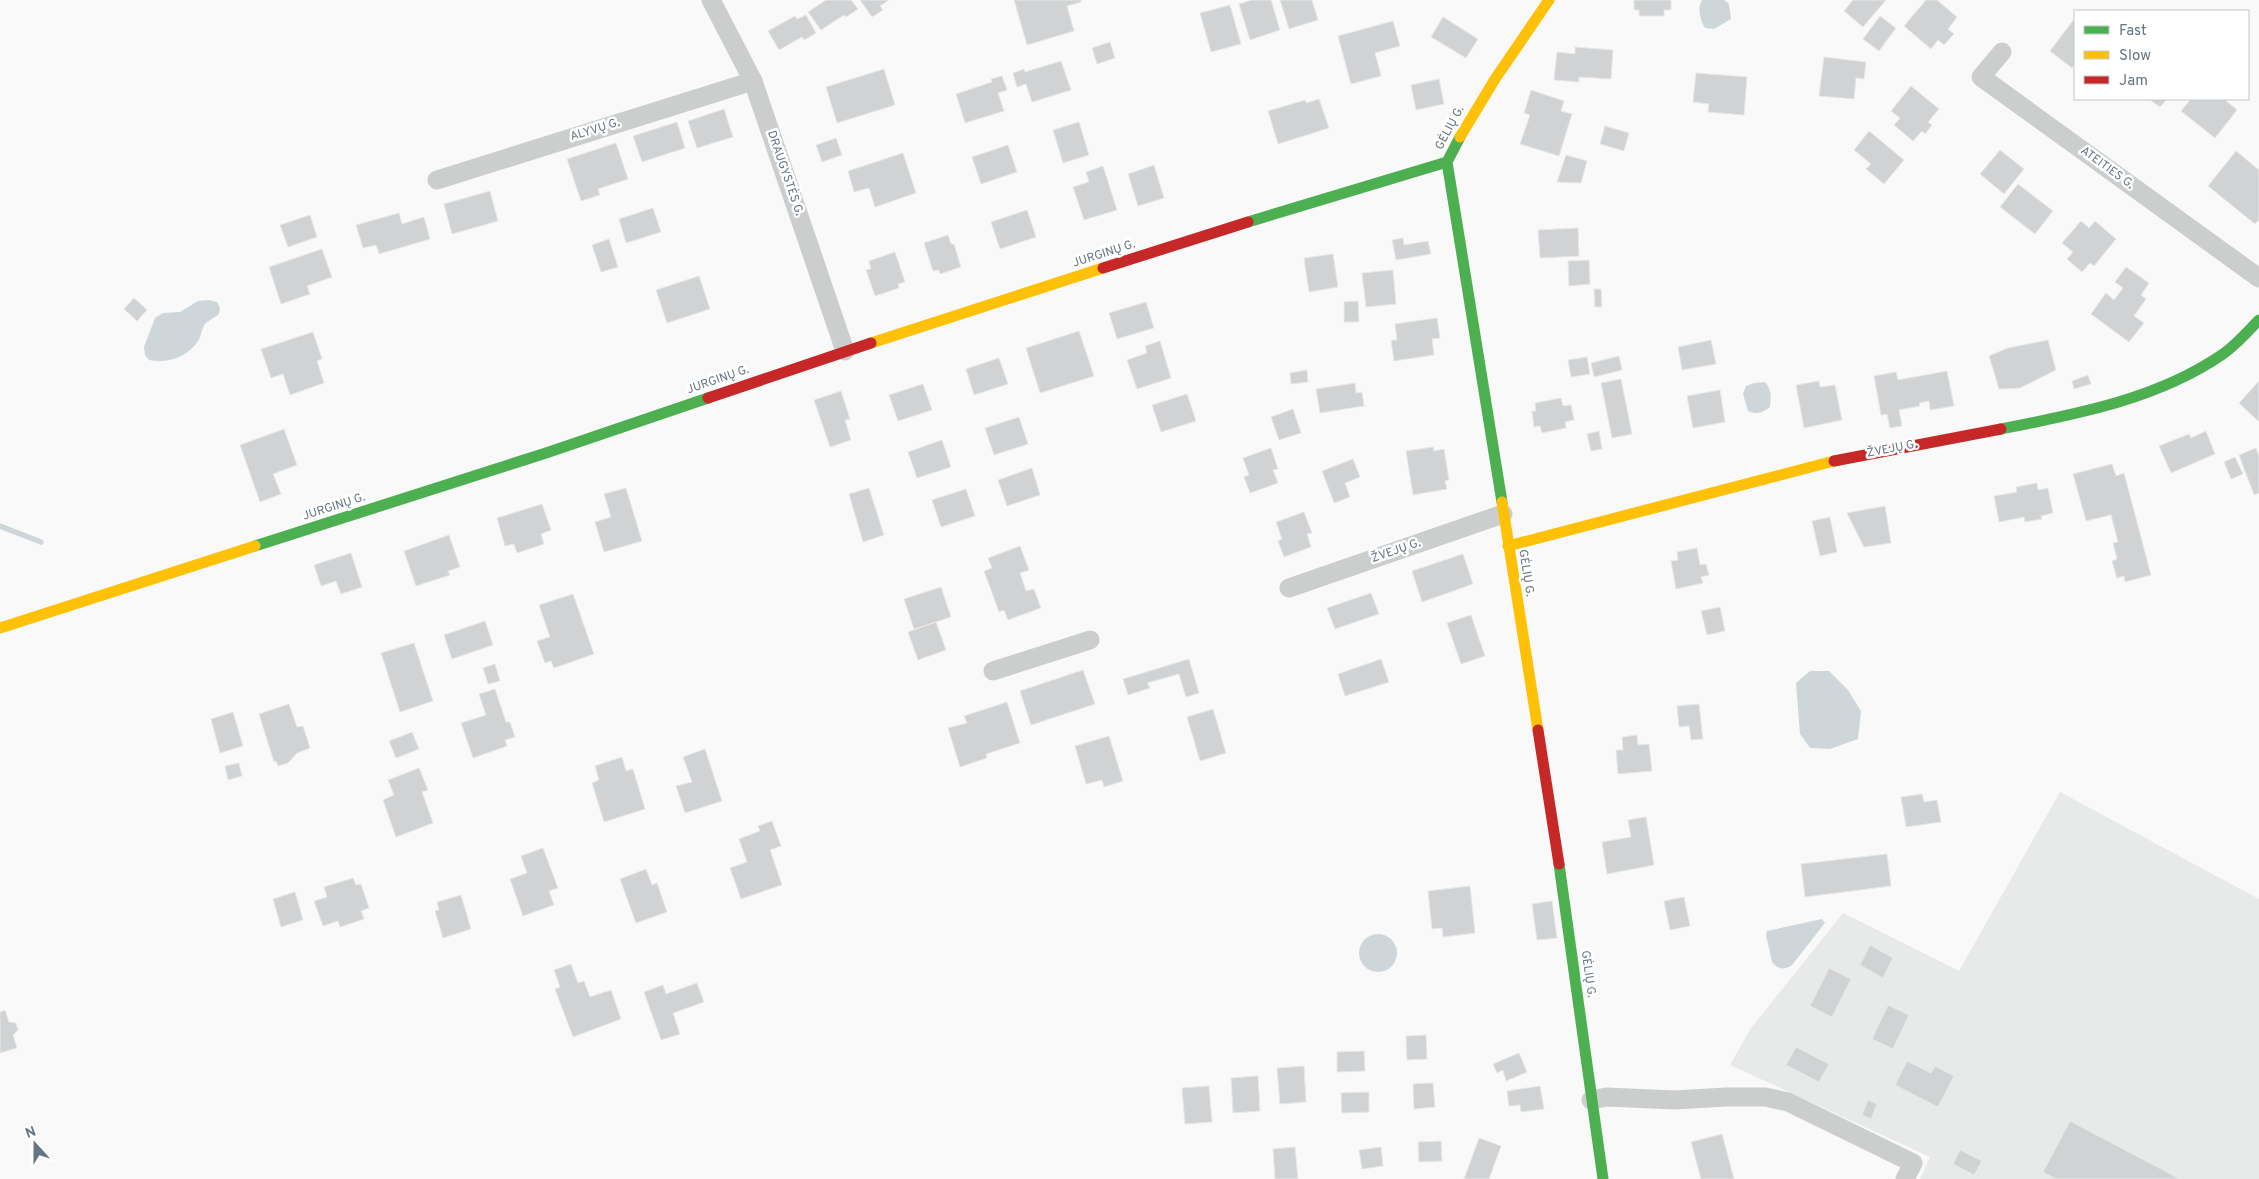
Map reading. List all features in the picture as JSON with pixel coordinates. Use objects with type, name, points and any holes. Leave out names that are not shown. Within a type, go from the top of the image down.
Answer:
[{"type":"street","name":"DRAUGYSTĖS G.","points":[[711,0],[753,81],[845,351]]},
{"type":"street","name":"GĖLIŲ G.","points":[[1549,0],[1500,69],[1471,115],[1447,162],[1554,828],[1603,1179]]},
{"type":"street","name":"ATEITIES G.","points":[[2002,52],[1981,77],[2259,278]]},
{"type":"street","name":"ALYVŲ G.","points":[[437,180],[753,81]]},
{"type":"street","name":"JURGINŲ G.","points":[[0,628],[546,454],[845,351],[1320,199],[1447,162]]},
{"type":"street","name":"ŽVEJŲ G.","points":[[1508,546],[1838,460],[2077,414],[2143,393],[2188,376],[2225,353],[2259,320]]},
{"type":"street","name":"ŽVEJŲ G.","points":[[1289,588],[1503,514]]},
{"type":"street","points":[[994,671],[1090,640]]},
{"type":"street","points":[[1592,1100],[1606,1097],[1675,1100],[1765,1097],[1788,1102],[1913,1163],[1905,1179]]},
{"type":"shaded area","points":[[1702,0],[1724,0],[1729,4],[1731,19],[1714,29],[1705,28],[1700,14]]},
{"type":"shaded area","points":[[209,300],[217,302],[220,308],[219,314],[204,325],[194,347],[183,355],[170,360],[149,360],[145,355],[144,347],[155,318],[163,313],[180,312],[198,301]]},
{"type":"shaded area","points":[[1765,382],[1770,391],[1770,407],[1759,413],[1748,411],[1743,394],[1746,386]]},
{"type":"shaded area","points":[[1810,671],[1829,671],[1848,690],[1861,711],[1858,739],[1830,749],[1810,748],[1800,734],[1796,683]]},
{"type":"shaded area","points":[[2060,792],[2259,899],[2259,1179],[1920,1179],[1930,1157],[1730,1065],[1751,1028],[1843,913],[1959,971]]},
{"type":"shaded area","points":[[1822,919],[1825,923],[1792,965],[1782,968],[1774,965],[1766,935],[1767,931]]},
{"type":"shaded area","points":[[1378,934],[1392,939],[1397,953],[1392,967],[1378,972],[1364,967],[1359,953],[1364,939]]},
{"type":"building","points":[[826,0],[851,0],[858,9],[846,17],[844,15],[821,30],[808,12]]},
{"type":"building","points":[[860,0],[889,0],[880,6],[883,10],[872,17]]},
{"type":"building","points":[[1014,0],[1081,0],[1081,2],[1067,6],[1074,31],[1027,45]]},
{"type":"building","points":[[1252,0],[1271,0],[1280,30],[1250,40],[1239,4]]},
{"type":"building","points":[[1280,0],[1312,0],[1318,20],[1289,29]]},
{"type":"building","points":[[1634,0],[1671,0],[1671,10],[1664,10],[1664,16],[1639,16],[1639,10],[1634,10]]},
{"type":"building","points":[[1853,0],[1886,0],[1863,27],[1844,11]]},
{"type":"building","points":[[1926,0],[1937,0],[1957,17],[1948,29],[1954,34],[1944,45],[1938,40],[1931,49],[1904,26]]},
{"type":"building","points":[[1230,5],[1241,44],[1211,52],[1200,13]]},
{"type":"building","points":[[806,15],[816,33],[804,40],[802,37],[779,50],[768,31],[795,16],[797,19]]},
{"type":"building","points":[[1880,16],[1896,28],[1879,51],[1863,39]]},
{"type":"building","points":[[1443,17],[1478,39],[1466,58],[1431,37]]},
{"type":"building","points":[[2074,19],[2074,65],[2072,68],[2050,51]]},
{"type":"building","points":[[1393,21],[1400,46],[1375,53],[1381,76],[1351,84],[1338,36]]},
{"type":"building","points":[[1110,42],[1115,58],[1097,64],[1092,48]]},
{"type":"building","points":[[1575,47],[1613,50],[1611,79],[1579,77],[1579,82],[1554,80],[1557,52],[1575,54]]},
{"type":"building","points":[[1824,57],[1866,62],[1864,79],[1856,78],[1854,99],[1819,96]]},
{"type":"building","points":[[1061,61],[1071,90],[1032,102],[1026,84],[1017,87],[1013,73],[1024,69],[1025,72]]},
{"type":"building","points":[[884,69],[895,105],[837,123],[826,87]]},
{"type":"building","points":[[1696,73],[1747,77],[1744,115],[1708,112],[1709,104],[1693,102]]},
{"type":"building","points":[[1002,76],[1007,90],[998,93],[1004,111],[965,123],[956,94],[992,82],[991,79]]},
{"type":"building","points":[[1439,79],[1444,104],[1416,110],[1411,85]]},
{"type":"building","points":[[1911,86],[1939,109],[1928,122],[1932,125],[1925,134],[1922,131],[1913,141],[1894,125],[1900,118],[1891,111]]},
{"type":"building","points":[[1531,90],[1564,101],[1561,111],[1572,114],[1559,156],[1520,144],[1530,115],[1524,113]]},
{"type":"building","points":[[1319,99],[1329,128],[1278,144],[1268,111],[1305,100],[1306,103]]},
{"type":"building","points":[[2150,100],[2166,100],[2160,107]]},
{"type":"building","points":[[2190,100],[2225,100],[2237,110],[2215,138],[2181,111]]},
{"type":"building","points":[[724,109],[733,137],[697,148],[688,121]]},
{"type":"building","points":[[677,122],[685,148],[642,162],[633,136]]},
{"type":"building","points":[[1079,122],[1089,155],[1063,163],[1053,130]]},
{"type":"building","points":[[1605,126],[1629,133],[1624,151],[1600,144]]},
{"type":"building","points":[[1869,131],[1904,160],[1884,184],[1866,169],[1871,164],[1854,150]]},
{"type":"building","points":[[836,138],[842,155],[822,162],[816,145]]},
{"type":"building","points":[[616,143],[628,179],[598,189],[600,195],[581,201],[567,159]]},
{"type":"building","points":[[1008,145],[1017,172],[981,184],[972,157]]},
{"type":"building","points":[[2000,150],[2024,169],[2004,194],[1980,174]]},
{"type":"building","points":[[2236,151],[2259,170],[2259,220],[2255,224],[2208,186]]},
{"type":"building","points":[[903,153],[916,193],[875,207],[869,188],[854,192],[848,171]]},
{"type":"building","points":[[1566,155],[1587,161],[1581,183],[1557,182]]},
{"type":"building","points":[[1154,165],[1164,198],[1138,206],[1128,174]]},
{"type":"building","points":[[1103,166],[1117,210],[1084,220],[1073,187],[1089,182],[1086,172]]},
{"type":"building","points":[[2018,184],[2053,211],[2035,234],[2000,207]]},
{"type":"building","points":[[490,191],[498,221],[452,234],[444,204]]},
{"type":"building","points":[[653,208],[661,232],[626,243],[619,219]]},
{"type":"building","points":[[1027,210],[1036,237],[1000,249],[991,222]]},
{"type":"building","points":[[399,213],[402,224],[424,217],[430,239],[379,254],[376,245],[363,248],[356,225]]},
{"type":"building","points":[[310,215],[317,237],[288,247],[280,225]]},
{"type":"building","points":[[2081,221],[2089,228],[2095,221],[2116,239],[2094,266],[2090,263],[2082,272],[2067,259],[2073,252],[2062,243]]},
{"type":"building","points":[[1578,228],[1579,256],[1540,258],[1538,230]]},
{"type":"building","points":[[948,235],[951,244],[954,244],[961,267],[940,274],[939,270],[933,271],[924,243]]},
{"type":"building","points":[[1403,238],[1404,245],[1428,241],[1431,254],[1396,260],[1392,240]]},
{"type":"building","points":[[609,239],[618,267],[601,272],[592,245]]},
{"type":"building","points":[[322,249],[332,277],[307,286],[310,294],[281,304],[269,267]]},
{"type":"building","points":[[895,252],[905,282],[898,284],[899,288],[875,296],[866,270],[871,269],[869,261]]},
{"type":"building","points":[[1333,254],[1338,287],[1309,292],[1304,258]]},
{"type":"building","points":[[1589,260],[1590,284],[1569,286],[1568,261]]},
{"type":"building","points":[[2126,267],[2149,283],[2141,295],[2146,299],[2134,316],[2144,323],[2129,342],[2091,314],[2106,293],[2114,300],[2123,288],[2115,282]]},
{"type":"building","points":[[1393,270],[1396,304],[1366,307],[1362,273]]},
{"type":"building","points":[[699,276],[710,309],[667,323],[656,290]]},
{"type":"building","points":[[1594,289],[1601,289],[1602,307],[1595,307]]},
{"type":"building","points":[[134,298],[147,310],[137,321],[124,309]]},
{"type":"building","points":[[1358,301],[1359,322],[1344,322],[1344,302]]},
{"type":"building","points":[[1146,302],[1154,328],[1117,339],[1109,313]]},
{"type":"building","points":[[1437,318],[1440,338],[1432,339],[1434,355],[1394,361],[1391,340],[1397,340],[1395,324]]},
{"type":"building","points":[[1079,331],[1094,376],[1040,393],[1026,348]]},
{"type":"building","points":[[313,332],[322,359],[317,361],[324,383],[290,395],[283,374],[271,378],[261,349]]},
{"type":"building","points":[[1711,340],[1716,364],[1682,370],[1678,347]]},
{"type":"building","points":[[2048,340],[2056,370],[2020,388],[1999,389],[1989,356],[2008,348]]},
{"type":"building","points":[[1160,341],[1171,378],[1137,389],[1127,360],[1147,353],[1145,346]]},
{"type":"building","points":[[1619,356],[1622,370],[1594,377],[1591,363]]},
{"type":"building","points":[[1587,357],[1590,374],[1571,377],[1568,360]]},
{"type":"building","points":[[999,358],[1008,384],[974,395],[966,369]]},
{"type":"building","points":[[1307,370],[1308,382],[1291,384],[1290,373]]},
{"type":"building","points":[[1947,371],[1954,406],[1930,410],[1929,401],[1919,403],[1920,406],[1899,410],[1902,426],[1890,428],[1887,414],[1881,415],[1874,376],[1896,372],[1898,380]]},
{"type":"building","points":[[2088,375],[2091,384],[2074,389],[2072,381]]},
{"type":"building","points":[[1621,379],[1632,434],[1612,438],[1601,383]]},
{"type":"building","points":[[1819,381],[1820,387],[1835,385],[1842,420],[1804,428],[1796,385]]},
{"type":"building","points":[[2259,381],[2259,422],[2239,403]]},
{"type":"building","points":[[1355,383],[1356,393],[1362,392],[1364,406],[1320,413],[1316,389]]},
{"type":"building","points":[[923,384],[932,410],[898,421],[889,395]]},
{"type":"building","points":[[1720,390],[1725,422],[1693,428],[1687,396]]},
{"type":"building","points":[[841,391],[850,419],[845,420],[851,440],[830,447],[814,400]]},
{"type":"building","points":[[1187,394],[1196,421],[1161,432],[1152,405]]},
{"type":"building","points":[[1561,398],[1563,406],[1571,405],[1574,420],[1565,422],[1566,428],[1542,433],[1540,426],[1534,427],[1532,411],[1536,411],[1535,403]]},
{"type":"building","points":[[1293,409],[1301,433],[1279,440],[1271,417]]},
{"type":"building","points":[[1019,417],[1028,444],[994,455],[985,428]]},
{"type":"building","points":[[284,429],[297,465],[273,474],[281,494],[260,502],[240,445]]},
{"type":"building","points":[[1599,431],[1602,449],[1591,451],[1587,434]]},
{"type":"building","points":[[2206,431],[2215,454],[2171,473],[2159,446],[2189,434],[2191,438]]},
{"type":"building","points":[[942,440],[951,467],[917,478],[908,452]]},
{"type":"building","points":[[1433,447],[1434,451],[1444,449],[1449,480],[1445,481],[1447,489],[1413,495],[1406,451]]},
{"type":"building","points":[[1271,448],[1278,469],[1273,470],[1278,483],[1250,493],[1244,477],[1249,475],[1243,458]]},
{"type":"building","points":[[2256,448],[2259,456],[2259,493],[2254,495],[2239,455]]},
{"type":"building","points":[[2235,457],[2243,474],[2231,479],[2224,462]]},
{"type":"building","points":[[1353,459],[1360,477],[1345,483],[1350,497],[1334,503],[1322,471]]},
{"type":"building","points":[[2112,464],[2116,476],[2124,473],[2151,575],[2125,582],[2124,576],[2117,578],[2112,561],[2117,559],[2113,543],[2118,542],[2111,515],[2086,521],[2073,474]]},
{"type":"building","points":[[1032,468],[1040,495],[1007,506],[998,480]]},
{"type":"building","points":[[2037,483],[2038,490],[2048,488],[2053,513],[2041,516],[2042,519],[2025,522],[2024,517],[1999,522],[1994,496],[2017,492],[2016,487]]},
{"type":"building","points":[[626,488],[642,541],[604,552],[595,522],[611,517],[604,494]]},
{"type":"building","points":[[869,488],[884,535],[863,542],[849,494]]},
{"type":"building","points":[[966,489],[975,516],[941,527],[932,500]]},
{"type":"building","points":[[542,504],[551,530],[541,534],[544,544],[517,553],[514,544],[505,546],[497,518]]},
{"type":"building","points":[[1885,506],[1891,543],[1864,547],[1847,513]]},
{"type":"building","points":[[1304,512],[1312,533],[1307,534],[1311,547],[1284,557],[1278,541],[1282,539],[1276,522]]},
{"type":"building","points":[[1830,517],[1837,552],[1820,556],[1812,521]]},
{"type":"building","points":[[449,535],[460,567],[448,571],[450,575],[416,586],[404,551]]},
{"type":"building","points":[[1020,546],[1029,570],[1020,573],[1026,591],[1034,589],[1041,608],[1008,620],[1004,610],[999,612],[984,571],[992,568],[988,558]]},
{"type":"building","points":[[1697,548],[1700,565],[1706,564],[1709,575],[1701,577],[1703,583],[1676,589],[1671,561],[1678,560],[1677,552]]},
{"type":"building","points":[[351,553],[362,587],[341,594],[336,581],[321,586],[314,565]]},
{"type":"building","points":[[1463,554],[1473,584],[1422,602],[1412,571]]},
{"type":"building","points":[[941,587],[951,617],[914,629],[904,599]]},
{"type":"building","points":[[1371,593],[1379,614],[1335,629],[1327,608]]},
{"type":"building","points":[[573,594],[594,654],[554,668],[551,661],[545,663],[537,641],[550,637],[539,605]]},
{"type":"building","points":[[1720,607],[1725,631],[1707,635],[1701,611]]},
{"type":"building","points":[[1471,615],[1485,656],[1461,664],[1447,623]]},
{"type":"building","points":[[485,621],[493,645],[452,659],[444,635]]},
{"type":"building","points":[[936,622],[946,650],[918,660],[908,632]]},
{"type":"building","points":[[414,643],[433,701],[400,712],[381,653]]},
{"type":"building","points":[[1189,659],[1199,693],[1186,697],[1179,674],[1147,683],[1150,688],[1128,695],[1123,679]]},
{"type":"building","points":[[1381,659],[1389,682],[1345,696],[1338,674]]},
{"type":"building","points":[[495,664],[500,681],[488,684],[483,668]]},
{"type":"building","points":[[1083,670],[1095,704],[1031,725],[1020,691]]},
{"type":"building","points":[[495,689],[506,722],[510,722],[515,737],[505,740],[507,746],[473,758],[461,723],[486,715],[479,694]]},
{"type":"building","points":[[1007,702],[1020,743],[986,754],[987,758],[960,767],[948,728],[967,723],[964,716]]},
{"type":"building","points":[[289,704],[297,727],[303,726],[310,748],[297,753],[288,763],[278,766],[276,761],[274,762],[259,714]]},
{"type":"building","points":[[1699,704],[1703,739],[1691,740],[1689,726],[1679,727],[1677,706]]},
{"type":"building","points":[[1213,709],[1226,753],[1200,761],[1187,717]]},
{"type":"building","points":[[233,712],[243,746],[220,753],[211,719]]},
{"type":"building","points":[[412,732],[419,749],[396,758],[389,741]]},
{"type":"building","points":[[1637,735],[1638,745],[1649,744],[1652,771],[1618,774],[1616,750],[1623,750],[1622,737]]},
{"type":"building","points":[[1109,736],[1123,781],[1104,787],[1102,780],[1086,784],[1075,746]]},
{"type":"building","points":[[705,749],[722,801],[685,813],[676,786],[692,782],[683,757]]},
{"type":"building","points":[[622,757],[626,771],[633,769],[645,809],[604,822],[592,783],[599,780],[595,766]]},
{"type":"building","points":[[239,763],[242,776],[228,780],[225,766]]},
{"type":"building","points":[[419,768],[428,790],[422,792],[433,823],[396,837],[383,800],[394,795],[388,780]]},
{"type":"building","points":[[1922,794],[1924,802],[1937,800],[1941,822],[1906,827],[1901,797]]},
{"type":"building","points":[[1646,817],[1654,865],[1607,874],[1602,842],[1631,837],[1628,820]]},
{"type":"building","points":[[772,821],[781,846],[770,850],[782,885],[741,899],[730,868],[747,862],[739,839],[760,831],[758,826]]},
{"type":"building","points":[[543,848],[558,888],[549,891],[554,905],[523,916],[510,879],[527,873],[521,856]]},
{"type":"building","points":[[1887,854],[1891,886],[1805,897],[1801,864]]},
{"type":"building","points":[[646,869],[652,885],[657,883],[667,912],[636,923],[620,879]]},
{"type":"building","points":[[353,878],[356,885],[361,884],[369,908],[361,911],[364,919],[340,927],[338,921],[323,926],[314,901],[327,897],[324,887]]},
{"type":"building","points":[[1470,886],[1475,933],[1443,937],[1442,928],[1432,929],[1428,891]]},
{"type":"building","points":[[295,892],[303,920],[281,927],[273,899]]},
{"type":"building","points":[[461,895],[471,929],[443,938],[435,911],[439,910],[437,902]]},
{"type":"building","points":[[1684,897],[1690,926],[1670,930],[1664,901]]},
{"type":"building","points":[[1552,901],[1557,938],[1537,940],[1532,904]]},
{"type":"building","points":[[1870,945],[1893,958],[1883,978],[1860,965]]},
{"type":"building","points":[[571,964],[578,983],[584,981],[590,997],[611,990],[621,1019],[573,1037],[555,989],[560,987],[554,970]]},
{"type":"building","points":[[1829,968],[1851,979],[1832,1017],[1810,1006]]},
{"type":"building","points":[[697,983],[704,1002],[673,1013],[680,1034],[661,1040],[644,992],[663,985],[666,994]]},
{"type":"building","points":[[1888,1005],[1909,1015],[1893,1049],[1872,1039]]},
{"type":"building","points":[[5,1010],[9,1022],[16,1023],[18,1030],[13,1035],[17,1048],[0,1053],[0,1012]]},
{"type":"building","points":[[1426,1035],[1427,1059],[1407,1060],[1406,1036]]},
{"type":"building","points":[[1796,1047],[1829,1064],[1819,1082],[1786,1065]]},
{"type":"building","points":[[1364,1051],[1365,1071],[1337,1072],[1337,1052]]},
{"type":"building","points":[[1519,1053],[1527,1072],[1506,1081],[1503,1070],[1497,1073],[1493,1064]]},
{"type":"building","points":[[1907,1061],[1931,1073],[1935,1066],[1954,1076],[1938,1107],[1895,1085]]},
{"type":"building","points":[[1304,1066],[1306,1102],[1280,1104],[1277,1068]]},
{"type":"building","points":[[1258,1076],[1260,1111],[1233,1113],[1231,1078]]},
{"type":"building","points":[[1433,1083],[1435,1107],[1414,1109],[1413,1084]]},
{"type":"building","points":[[1209,1086],[1212,1122],[1185,1124],[1182,1088]]},
{"type":"building","points":[[1540,1086],[1544,1109],[1521,1112],[1520,1105],[1509,1106],[1507,1091]]},
{"type":"building","points":[[1369,1092],[1369,1112],[1342,1113],[1341,1093]]},
{"type":"building","points":[[1868,1100],[1877,1104],[1871,1119],[1862,1115]]},
{"type":"building","points":[[2070,1121],[2180,1179],[2056,1179],[2043,1172]]},
{"type":"building","points":[[1722,1134],[1734,1179],[1701,1179],[1691,1142]]},
{"type":"building","points":[[1479,1138],[1501,1146],[1489,1179],[1464,1179]]},
{"type":"building","points":[[1441,1141],[1442,1161],[1419,1162],[1418,1142]]},
{"type":"building","points":[[1295,1147],[1298,1179],[1275,1179],[1273,1149]]},
{"type":"building","points":[[1381,1147],[1383,1166],[1362,1169],[1359,1150]]},
{"type":"building","points":[[1960,1150],[1982,1161],[1974,1175],[1953,1164]]},
{"type":"waterway","points":[[0,526],[41,542]]},
{"type":"traffic: fast","points":[[1460,137],[1447,162],[1502,502]]},
{"type":"traffic: fast","points":[[1248,222],[1447,162]]},
{"type":"traffic: fast","points":[[2001,429],[2088,411],[2144,394],[2172,383],[2198,370],[2223,354],[2259,320]]},
{"type":"traffic: fast","points":[[255,546],[546,453],[708,398]]},
{"type":"traffic: fast","points":[[1559,864],[1603,1179]]},
{"type":"traffic: slow","points":[[1460,137],[1495,79],[1549,0]]},
{"type":"traffic: slow","points":[[871,343],[1103,268]]},
{"type":"traffic: slow","points":[[1508,546],[1834,461]]},
{"type":"traffic: slow","points":[[1502,502],[1538,730]]},
{"type":"traffic: slow","points":[[0,628],[255,546]]},
{"type":"traffic: jam","points":[[1103,268],[1248,222]]},
{"type":"traffic: jam","points":[[708,398],[871,343]]},
{"type":"traffic: jam","points":[[1834,461],[2001,429]]},
{"type":"traffic: jam","points":[[1538,730],[1559,864]]}]
